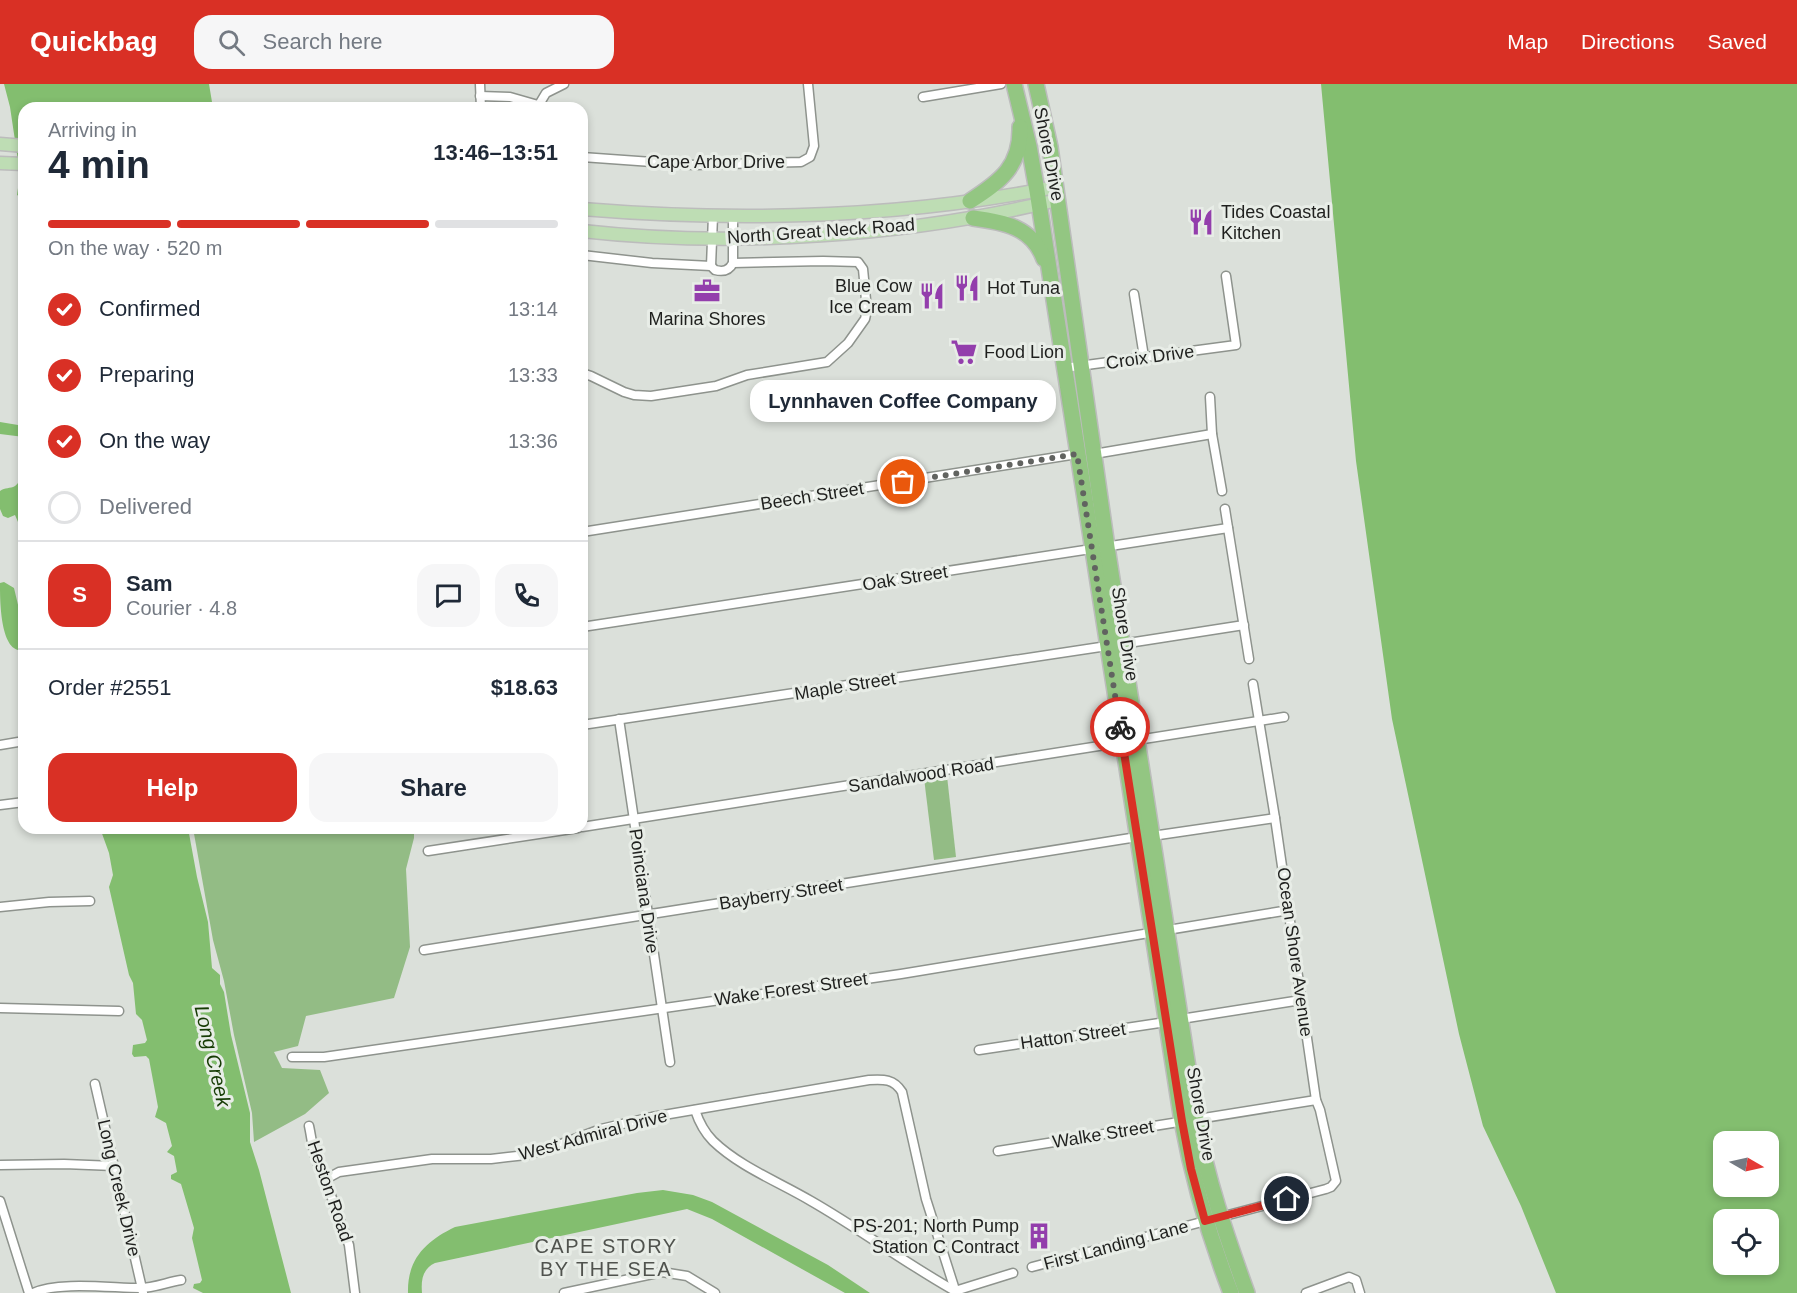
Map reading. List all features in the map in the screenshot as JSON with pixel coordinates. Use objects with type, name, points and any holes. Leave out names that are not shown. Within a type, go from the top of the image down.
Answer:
[{"type":"highway","name":"Shore Drive","points":[[1014,84],[1038,198],[1077,454],[1100,548],[1189,1120],[1191,1169],[1247,1293]]},
{"type":"highway","name":"Shore Drive","points":[[1036,84],[1050,147],[1082,366],[1094,454],[1100,548]]},
{"type":"highway","points":[[970,201],[999,181],[1013,162],[1017,154],[1020,131],[1020,106]]},
{"type":"highway","points":[[974,218],[1008,224],[1026,235],[1041,253],[1050,277]]},
{"type":"highway","name":"Shore Drive","points":[[1212,1219],[1231,1293]]},
{"type":"main road","points":[[0,144],[18,146]]},
{"type":"main road","points":[[0,163],[18,164]]},
{"type":"main road","name":"North Great Neck Road","points":[[588,231],[711,238],[853,232],[974,218],[1056,194]]},
{"type":"main road","name":"North Great Neck Road","points":[[588,209],[713,216],[842,214],[970,201],[1038,198]]},
{"type":"street","points":[[480,84],[480,102]]},
{"type":"street","points":[[540,102],[546,93],[564,84]]},
{"type":"street","name":"Cape Arbor Drive","points":[[588,157],[718,166],[801,162],[810,157],[814,146],[808,84]]},
{"type":"street","points":[[923,97],[1001,84]]},
{"type":"street","points":[[480,96],[510,97],[525,102]]},
{"type":"street","points":[[711,266],[713,216]]},
{"type":"street","points":[[588,256],[652,263],[711,266],[715,270],[724,271],[733,263],[733,216]]},
{"type":"street","points":[[588,376],[634,395],[651,396],[716,386],[747,375],[827,362],[848,343],[865,320],[867,310],[863,269],[858,262],[733,263]]},
{"type":"street","name":"Croix Drive","points":[[1064,368],[1236,345],[1226,276]]},
{"type":"street","points":[[1134,294],[1144,357]]},
{"type":"street","points":[[1210,397],[1212,434],[1222,491]]},
{"type":"street","points":[[1094,454],[1212,434]]},
{"type":"street","name":"Beech Street","points":[[588,531],[1077,454]]},
{"type":"street","points":[[1225,509],[1249,659]]},
{"type":"street","name":"Oak Street","points":[[588,626],[1228,528]]},
{"type":"street","name":"Maple Street","points":[[588,724],[1244,625]]},
{"type":"street","name":"Ocean Shore Avenue","points":[[1253,684],[1316,1100],[1336,1181]]},
{"type":"street","points":[[1260,722],[1284,717]]},
{"type":"street","name":"Poinciana Drive","points":[[619,719],[670,1062]]},
{"type":"street","name":"Sandalwood Road","points":[[588,827],[1260,722]]},
{"type":"street","points":[[0,745],[18,742]]},
{"type":"street","points":[[0,805],[18,803]]},
{"type":"street","name":"Bayberry Street","points":[[424,950],[1275,818]]},
{"type":"street","name":"Sandalwood Road","points":[[428,851],[540,834]]},
{"type":"street","points":[[0,907],[90,901]]},
{"type":"street","name":"Wake Forest Street","points":[[292,1057],[324,1057],[901,974],[1289,910]]},
{"type":"street","name":"Hatton Street","points":[[979,1050],[1301,1000]]},
{"type":"street","points":[[0,1008],[119,1011]]},
{"type":"street","name":"West Admiral Drive","points":[[328,1178],[339,1172],[432,1159],[491,1159],[526,1155],[617,1125],[882,1079],[894,1083],[902,1092],[926,1198],[955,1292]]},
{"type":"street","name":"Long Creek Drive","points":[[95,1084],[142,1290]]},
{"type":"street","name":"Walke Street","points":[[998,1151],[1316,1100]]},
{"type":"street","points":[[695,1110],[707,1135],[732,1157],[813,1202],[955,1292],[1013,1273]]},
{"type":"street","name":"Heston Road","points":[[309,1125],[316,1160],[328,1178],[329,1190],[349,1245],[355,1293]]},
{"type":"street","points":[[0,1165],[114,1166]]},
{"type":"street","name":"First Landing Lane","points":[[1032,1267],[1326,1189],[1336,1181]]},
{"type":"street","points":[[0,1201],[3,1217],[31,1293],[46,1289],[94,1286],[142,1290],[181,1280]]},
{"type":"street","points":[[564,1293],[662,1272],[687,1276],[715,1293]]},
{"type":"street","points":[[1306,1293],[1349,1277],[1356,1280],[1360,1293]]},
{"type":"shaded area","points":[[947,776],[956,857],[934,860],[924,778]]},
{"type":"shaded area","points":[[194,834],[414,834],[406,869],[410,947],[394,998],[306,1016],[298,1046],[274,1052],[282,1068],[320,1070],[329,1093],[305,1114],[254,1142],[252,1113],[213,940]]},
{"type":"water","points":[[4,84],[209,84],[212,102],[18,102],[18,161]]},
{"type":"water","points":[[1321,84],[1797,84],[1797,1293],[1556,1293],[1521,1206],[1483,1126],[1459,1034],[1392,719],[1356,461]]},
{"type":"water","points":[[0,422],[18,425],[18,436],[0,434]]},
{"type":"water","points":[[18,482],[18,522],[15,515],[8,518],[3,516],[0,509],[0,491]]},
{"type":"water","points":[[4,582],[14,588],[18,605],[18,649],[10,644],[3,625],[0,583]]},
{"type":"water","name":"Long Creek","points":[[102,834],[189,834],[208,922],[212,968],[220,975],[231,1035],[250,1113],[250,1142],[291,1293],[203,1293],[193,1288],[194,1284],[202,1280],[192,1238],[194,1228],[181,1184],[171,1179],[171,1175],[177,1172],[174,1156],[167,1152],[172,1146],[166,1123],[155,1117],[158,1107],[149,1059],[146,1056],[134,1057],[132,1054],[133,1045],[145,1043],[147,1040],[142,1020],[136,1014],[133,983],[129,975],[109,887],[113,875]]},
{"type":"water","points":[[663,1190],[693,1195],[712,1202],[828,1265],[870,1293],[845,1293],[712,1219],[687,1209],[435,1263],[427,1269],[423,1276],[422,1293],[408,1293],[411,1270],[420,1252],[435,1238],[455,1227]]},
{"type":"way so far","points":[[903,482],[1077,454],[1120,727]]},
{"type":"place","name":"Tides Coastal Kitchen","points":[[1201,222]]},
{"type":"place","name":"Hot Tuna","points":[[967,288]]},
{"type":"place","name":"Marina Shores","points":[[707,291]]},
{"type":"place","name":"Blue Cow Ice Cream","points":[[932,296]]},
{"type":"place","name":"Food Lion","points":[[964,352]]},
{"type":"place","name":"Lynnhaven Coffee Company","points":[[903,482]]},
{"type":"place","name":"PS-201; North Pump Station C Contract","points":[[1039,1236]]},
{"type":"district","name":"CAPE STORY BY THE SEA","points":[[606,1258]]},
{"type":"route","points":[[1120,727],[1182,1121],[1191,1169],[1205,1221],[1287,1199]]}]
